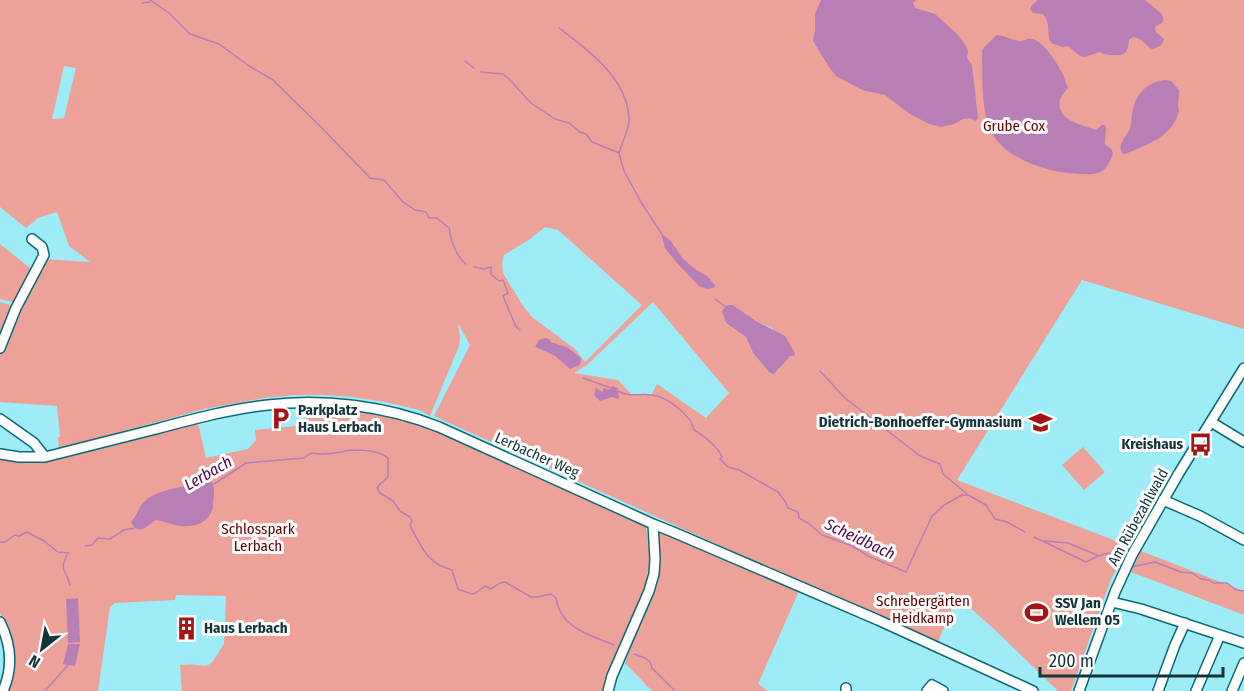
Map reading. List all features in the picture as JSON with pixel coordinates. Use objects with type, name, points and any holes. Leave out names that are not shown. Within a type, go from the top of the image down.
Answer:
[{"type":"street","points":[[0,348],[16,308],[44,255],[42,247],[32,239]]},
{"type":"street","name":"Am Rübezahlwald","points":[[1079,691],[1128,562],[1244,368]]},
{"type":"street","name":"Lerbacher Weg","points":[[0,454],[45,457],[218,413],[269,405],[333,403],[391,412],[426,422],[1033,691]]},
{"type":"street","points":[[0,419],[34,443],[45,457]]},
{"type":"street","points":[[1210,422],[1244,442]]},
{"type":"street","points":[[1163,500],[1200,516],[1244,540]]},
{"type":"street","points":[[608,691],[654,574],[653,524]]},
{"type":"street","points":[[1114,602],[1244,643]]},
{"type":"street","points":[[0,622],[5,633],[10,660],[8,680],[3,691]]},
{"type":"street","points":[[1158,691],[1185,623]]},
{"type":"street","points":[[1196,691],[1220,635]]},
{"type":"street","points":[[1232,691],[1244,663]]},
{"type":"street","points":[[927,691],[932,685],[944,691]]},
{"type":"green space","points":[[0,0],[1244,0],[1244,329],[1082,280],[957,480],[1129,546],[1111,579],[1071,691],[1058,691],[957,596],[937,644],[434,416],[470,345],[458,323],[459,346],[430,416],[419,410],[385,402],[352,397],[295,395],[204,409],[59,449],[57,406],[0,402],[0,352],[44,259],[90,262],[69,246],[57,212],[38,218],[26,228],[0,207]],"holes":[[[64,66],[76,68],[64,118],[52,119]],[[545,227],[558,230],[642,305],[585,362],[575,349],[532,317],[503,273],[504,255]],[[653,302],[729,393],[706,418],[657,384],[652,394],[631,394],[618,380],[574,373],[587,365]],[[733,305],[756,321],[772,328],[790,356],[774,374],[769,372],[753,353],[746,337],[726,323]],[[548,339],[567,347],[570,368],[555,356],[535,347]]]},
{"type":"green space","points":[[0,244],[34,271],[0,342],[0,302],[11,305],[13,302],[0,299]]},
{"type":"green space","name":"Schlosspark Lerbach","points":[[304,406],[365,412],[426,425],[646,526],[650,560],[645,587],[613,659],[603,691],[182,691],[180,665],[209,665],[224,644],[226,596],[176,595],[175,600],[115,603],[110,607],[98,691],[9,691],[14,661],[12,642],[0,613],[0,460],[23,461],[65,456],[198,423],[206,458],[248,449],[256,440],[255,430],[306,425]]},
{"type":"green space","points":[[1083,447],[1105,472],[1084,490],[1062,465]]},
{"type":"green space","points":[[662,530],[799,591],[758,684],[768,691],[652,691],[625,663],[659,573],[660,557],[657,536]]},
{"type":"green space","points":[[1141,551],[1244,591],[1244,615],[1131,572]]},
{"type":"shaded area","points":[[821,0],[916,0],[913,3],[915,8],[935,14],[957,34],[968,50],[967,58],[972,65],[978,118],[976,121],[970,118],[963,119],[941,127],[929,124],[910,114],[885,95],[862,90],[836,76],[813,41],[815,14]]},
{"type":"shaded area","points":[[1038,0],[1145,0],[1162,14],[1162,23],[1155,28],[1164,39],[1160,46],[1152,49],[1133,37],[1129,40],[1126,52],[1121,55],[1108,55],[1100,52],[1085,57],[1080,56],[1068,46],[1063,47],[1051,43],[1045,17],[1043,14],[1033,13],[1030,9]]},
{"type":"shaded area","points":[[996,35],[1019,41],[1032,39],[1041,44],[1050,54],[1063,74],[1068,87],[1060,100],[1062,113],[1071,121],[1096,130],[1102,125],[1106,127],[1105,144],[1113,154],[1102,171],[1096,174],[1057,172],[1019,158],[999,143],[988,124],[982,82],[982,51]]},
{"type":"shaded area","points":[[1165,80],[1171,81],[1179,90],[1179,111],[1175,122],[1164,135],[1156,140],[1125,154],[1122,153],[1121,146],[1130,128],[1132,111],[1137,98],[1148,86]]},
{"type":"shaded area","points":[[661,233],[671,241],[683,259],[707,276],[715,285],[714,288],[707,289],[699,286],[665,248]]},
{"type":"shaded area","points":[[729,305],[733,305],[756,321],[785,336],[795,353],[794,356],[790,356],[774,374],[769,372],[753,353],[746,337],[726,323],[722,311]]},
{"type":"shaded area","points":[[544,338],[567,347],[581,358],[579,365],[570,369],[555,356],[535,347],[539,340]]},
{"type":"shaded area","points":[[612,386],[618,388],[619,399],[612,397],[600,401],[594,395],[596,388],[602,392],[604,388],[611,389]]},
{"type":"shaded area","points":[[212,482],[214,488],[212,512],[206,520],[197,525],[186,526],[156,520],[140,530],[134,527],[131,522],[142,504],[149,498],[163,491]]},
{"type":"shaded area","points":[[78,598],[80,642],[68,643],[66,599]]},
{"type":"shaded area","points":[[68,644],[80,644],[75,666],[63,664]]},
{"type":"waterway","points":[[150,0],[169,13],[190,34],[219,44],[273,80],[370,178],[384,180],[403,202],[415,210],[426,212],[429,218],[437,218],[449,228],[454,248],[466,264]]},
{"type":"waterway","points":[[142,3],[150,2]]},
{"type":"waterway","points":[[559,28],[593,55],[621,89],[629,122],[619,153]]},
{"type":"waterway","points":[[465,61],[474,68]]},
{"type":"waterway","points":[[481,72],[503,74],[531,103],[555,119],[569,123],[586,134],[592,142],[619,153],[624,171],[661,233]]},
{"type":"waterway","points":[[474,267],[484,269],[491,267],[491,274],[499,281],[503,280],[508,293],[503,296],[516,327],[520,330]]},
{"type":"waterway","points":[[715,299],[726,307]]},
{"type":"waterway","points":[[820,371],[845,398],[920,456],[940,464],[943,474],[967,494]]},
{"type":"waterway","name":"Scheidbach","points":[[583,378],[611,388]]},
{"type":"waterway","name":"Scheidbach","points":[[618,391],[631,395],[656,396],[672,403],[689,419],[694,430],[706,438],[717,450],[722,457],[720,459],[728,467],[739,470],[778,492],[788,508],[798,512],[799,518],[822,535],[852,546],[868,556],[906,572],[932,516],[944,505],[962,495],[968,495],[986,505],[995,519],[1007,522],[1025,532]]},
{"type":"waterway","name":"Lerbach","points":[[214,484],[246,463],[304,458],[311,453],[329,454],[350,450],[380,453],[388,458],[388,477],[377,488],[380,493],[393,501],[400,511],[410,517],[412,521],[410,526],[422,548],[436,563],[452,570],[458,589],[473,594],[485,586],[491,589],[505,582],[531,597],[551,594],[556,598],[563,617],[570,623],[586,634],[614,645]]},
{"type":"waterway","name":"Lerbach","points":[[85,546],[92,545],[98,538],[110,539],[124,530],[134,528]]},
{"type":"waterway","name":"Lerbach","points":[[0,542],[27,532],[58,552],[69,553]]},
{"type":"waterway","name":"Scheidbach","points":[[1034,537],[1086,562],[1109,553],[1118,559]]},
{"type":"waterway","name":"Scheidbach","points":[[1044,541],[1068,543],[1097,555]]},
{"type":"waterway","points":[[67,555],[63,568],[70,585]]},
{"type":"waterway","name":"Scheidbach","points":[[1131,567],[1155,562],[1181,572],[1192,573],[1213,583],[1227,583],[1236,590],[1244,591]]},
{"type":"waterway","name":"Lerbach","points":[[634,654],[650,662],[652,668],[675,691]]},
{"type":"waterway","points":[[45,691],[68,665]]},
{"type":"place","name":"Parkplatz Haus Lerbach","points":[[280,419]]},
{"type":"place","name":"Dietrich-Bonhoeffer-Gymnasium","points":[[1040,422]]},
{"type":"place","name":"Kreishaus","points":[[1201,444]]},
{"type":"place","name":"SSV Jan Wellem 05","points":[[1037,612]]},
{"type":"place","name":"Haus Lerbach","points":[[186,628]]},
{"type":"park label","name":"Grube Cox","points":[[1014,126]]},
{"type":"park label","name":"Schrebergärten Heidkamp","points":[[923,610]]}]
